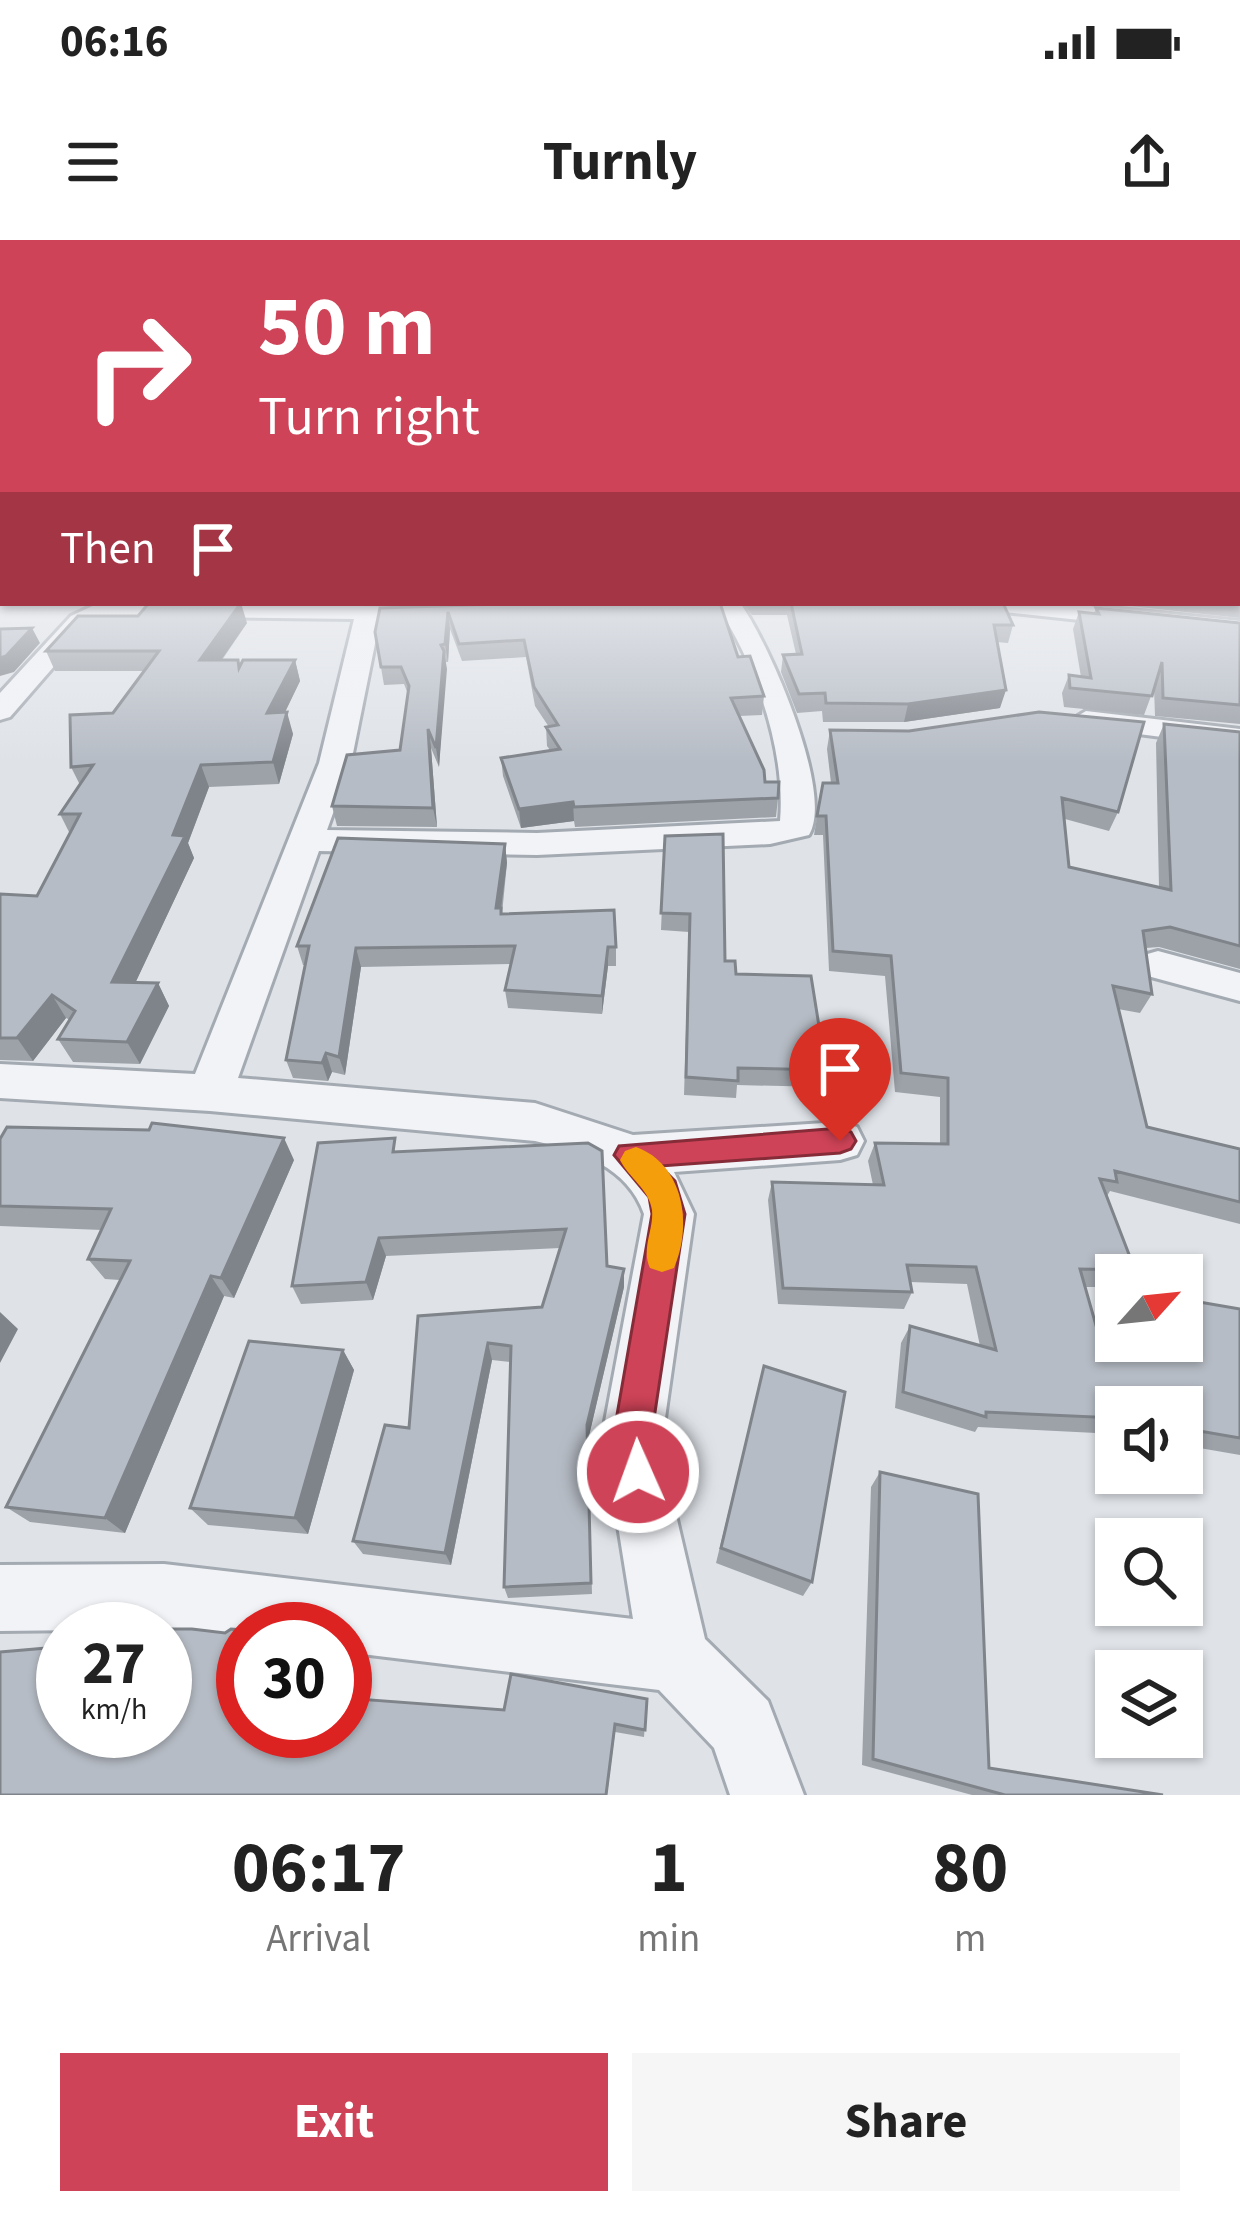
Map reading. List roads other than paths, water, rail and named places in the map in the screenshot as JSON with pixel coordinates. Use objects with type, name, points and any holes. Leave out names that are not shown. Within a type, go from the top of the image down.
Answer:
[{"type":"street","points":[[0,711],[85,618]]},
{"type":"street","points":[[210,1093],[335,763],[367,618]]},
{"type":"street","points":[[307,840],[537,844],[797,828],[802,806],[800,735],[735,618]]},
{"type":"street","points":[[1141,618],[1240,629]]},
{"type":"street","points":[[1050,718],[1240,738]]},
{"type":"street","points":[[1158,964],[1240,986]]},
{"type":"street","points":[[0,1081],[210,1093],[536,1122],[580,1132],[630,1155],[663,1191],[669,1214],[633,1432],[644,1511],[675,1658],[743,1726],[767,1795]]},
{"type":"street","points":[[630,1155],[840,1141]]},
{"type":"street","points":[[0,1598],[164,1597],[675,1658]]}]
